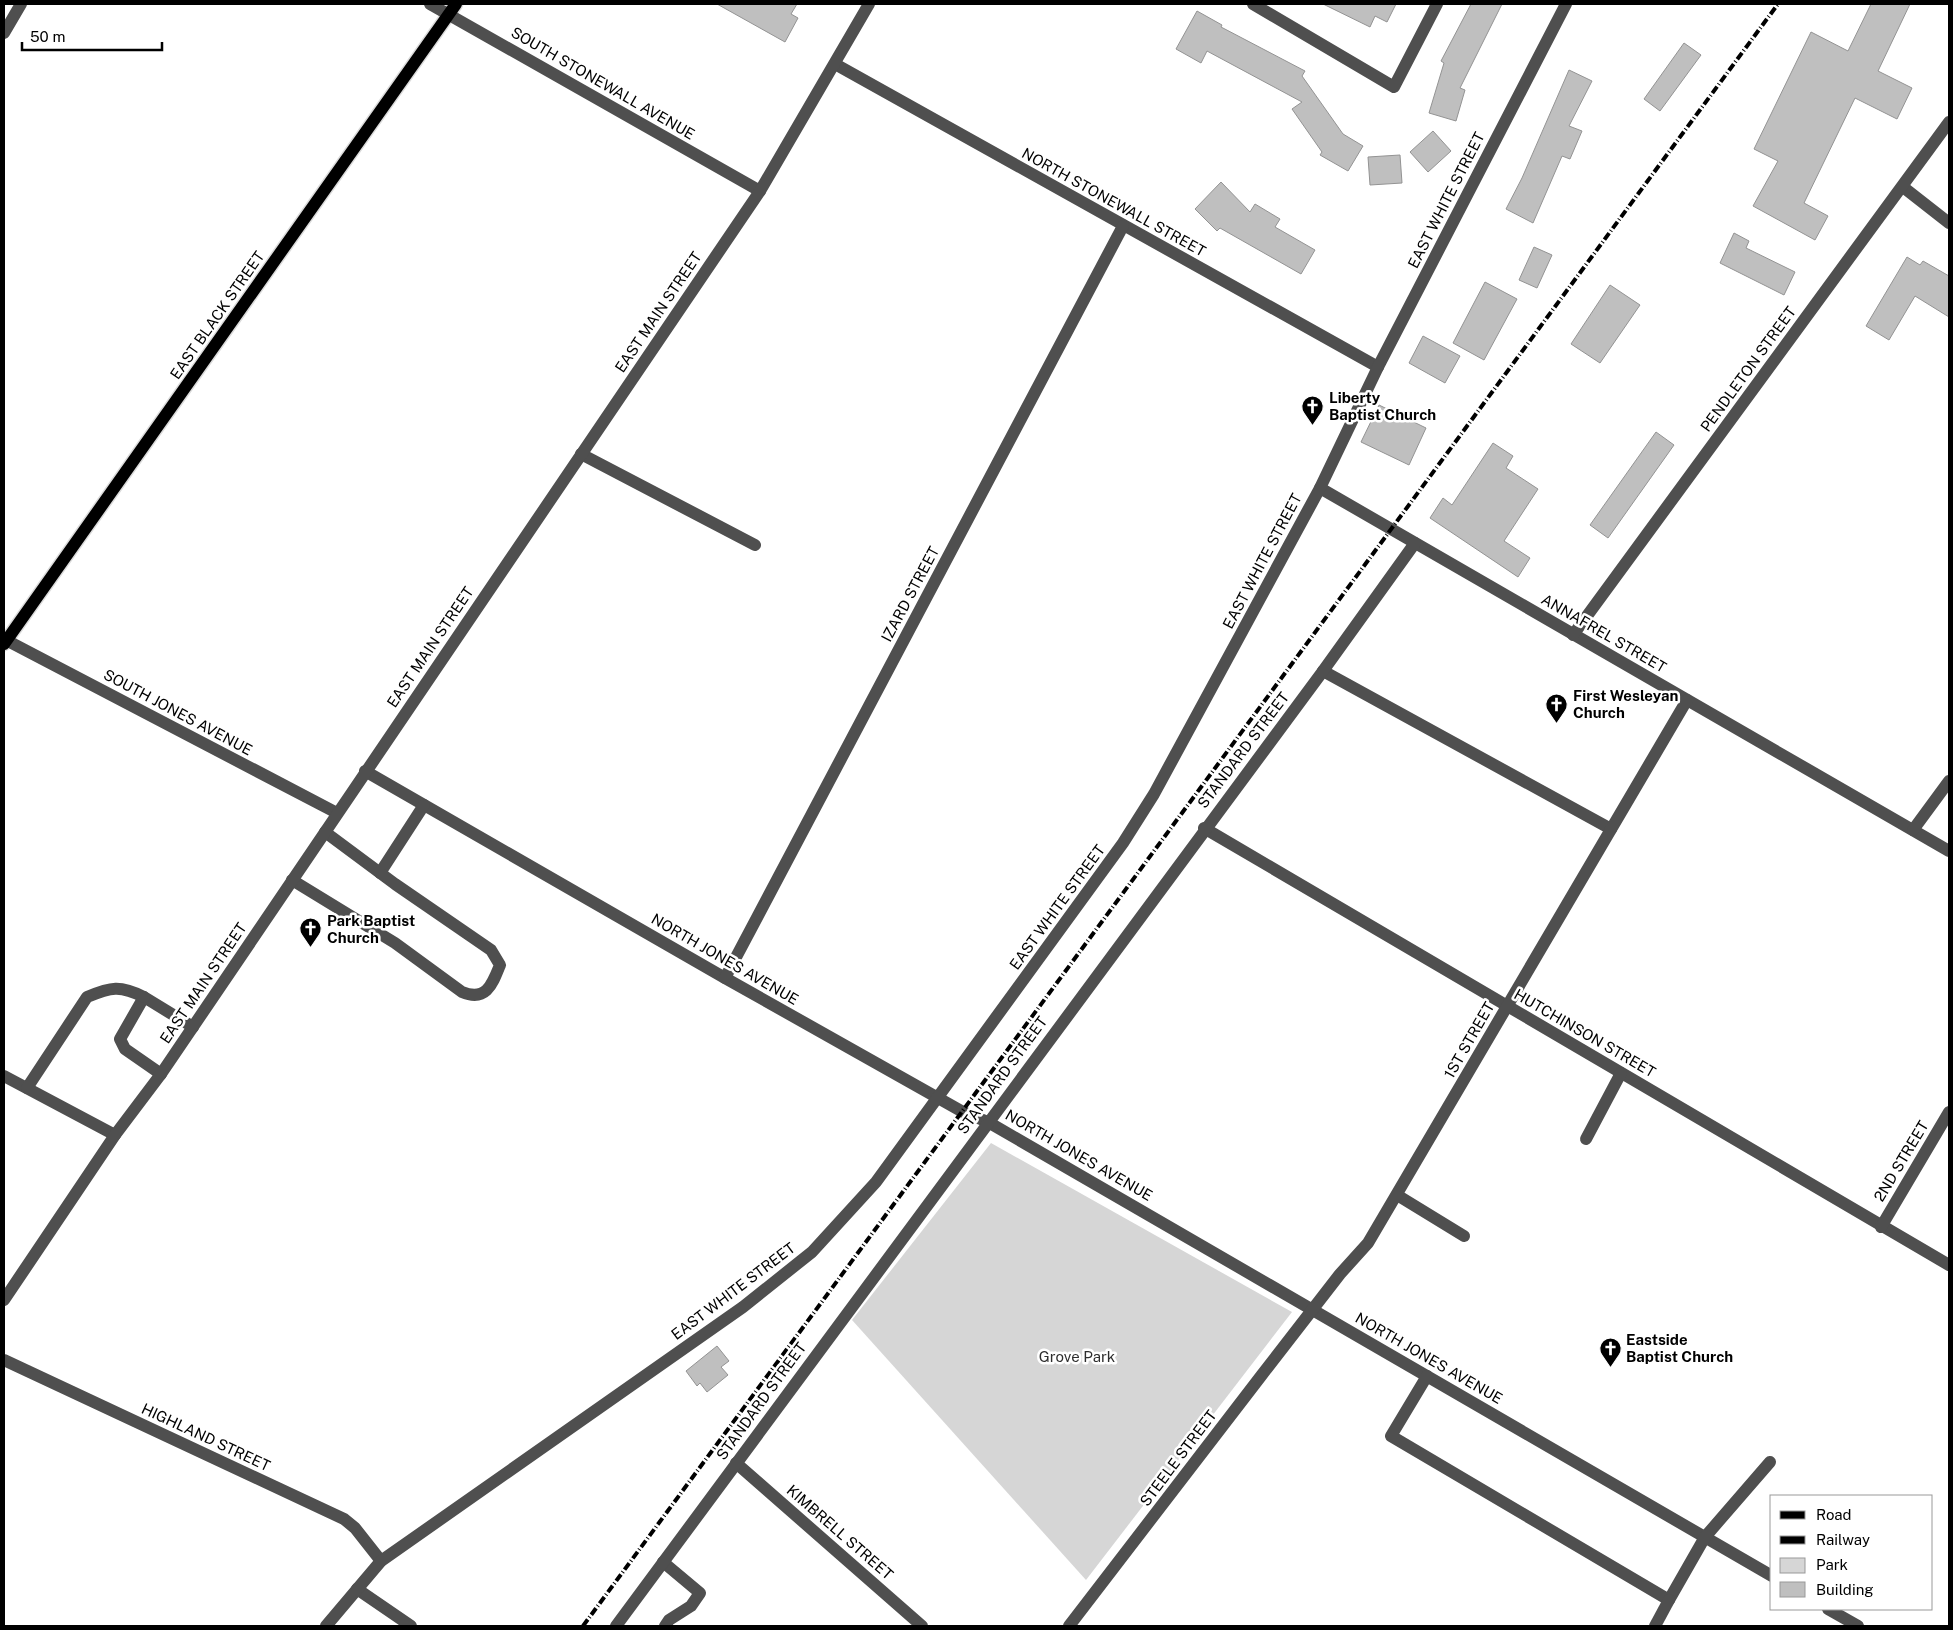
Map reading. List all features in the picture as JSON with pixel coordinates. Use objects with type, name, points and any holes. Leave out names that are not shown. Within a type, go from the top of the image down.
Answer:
[{"type":"main road","name":"EAST BLACK STREET","points":[[5,641],[452,9]]},
{"type":"street","points":[[4,33],[21,4]]},
{"type":"street","name":"SOUTH STONEWALL AVENUE","points":[[430,4],[452,9],[760,191]]},
{"type":"street","name":"EAST MAIN STREET","points":[[4,1300],[115,1134],[161,1074],[760,191],[869,4]]},
{"type":"street","points":[[1253,4],[1394,87],[1437,4]]},
{"type":"street","name":"EAST WHITE STREET","points":[[326,1626],[381,1561],[743,1308],[812,1252],[876,1182],[1123,843],[1154,794],[1320,488],[1378,367],[1566,4]]},
{"type":"street","name":"NORTH STONEWALL STREET","points":[[835,64],[1378,367]]},
{"type":"street","name":"PENDLETON STREET","points":[[1573,635],[1949,122]]},
{"type":"street","points":[[1903,186],[1949,223]]},
{"type":"street","name":"IZARD STREET","points":[[724,978],[1123,226]]},
{"type":"street","points":[[581,454],[755,545]]},
{"type":"street","name":"ANNAFREL STREET","points":[[1320,488],[1949,851]]},
{"type":"street","name":"STANDARD STREET","points":[[616,1626],[1204,828],[1323,671],[1415,543]]},
{"type":"street","name":"SOUTH JONES AVENUE","points":[[5,641],[337,813]]},
{"type":"street","points":[[1323,671],[1611,829]]},
{"type":"street","name":"1ST STREET","points":[[1314,1310],[1340,1274],[1368,1242],[1397,1195],[1687,700]]},
{"type":"street","name":"NORTH JONES AVENUE","points":[[365,771],[724,978],[963,1112],[988,1122],[1770,1575]]},
{"type":"street","points":[[1913,830],[1949,781]]},
{"type":"street","points":[[380,873],[424,805]]},
{"type":"street","name":"HUTCHINSON STREET","points":[[1204,828],[1881,1227],[1949,1265]]},
{"type":"street","points":[[292,880],[395,943],[462,992],[471,996],[483,993],[492,986],[500,965],[491,950],[324,832]]},
{"type":"street","points":[[27,1088],[87,997],[103,990],[125,988],[144,996],[193,1027]]},
{"type":"street","points":[[144,996],[120,1039],[125,1049],[161,1074]]},
{"type":"street","points":[[1586,1139],[1621,1073]]},
{"type":"street","points":[[4,1076],[115,1134]]},
{"type":"street","name":"2ND STREET","points":[[1881,1227],[1949,1112]]},
{"type":"street","points":[[1397,1195],[1464,1236]]},
{"type":"street","name":"STEELE STREET","points":[[1069,1626],[1314,1310]]},
{"type":"street","name":"HIGHLAND STREET","points":[[4,1360],[344,1519],[355,1528],[381,1561]]},
{"type":"street","points":[[1427,1376],[1391,1436],[1668,1600]]},
{"type":"street","points":[[1655,1626],[1705,1537],[1770,1462]]},
{"type":"street","name":"KIMBRELL STREET","points":[[736,1463],[922,1626]]},
{"type":"street","points":[[663,1562],[700,1593],[691,1606],[669,1620],[665,1626]]},
{"type":"street","points":[[357,1589],[411,1626]]},
{"type":"street","points":[[1830,1610],[1858,1626]]},
{"type":"green space","name":"Grove Park","points":[[991,1143],[1292,1312],[1086,1580],[852,1320]]},
{"type":"building","points":[[717,4],[797,4],[791,14],[798,18],[785,42]]},
{"type":"building","points":[[1323,4],[1396,4],[1387,22],[1375,16],[1370,27]]},
{"type":"building","points":[[1471,4],[1502,4],[1460,88],[1465,90],[1456,121],[1429,113],[1444,63],[1441,61]]},
{"type":"building","points":[[1871,4],[1910,4],[1878,71],[1912,88],[1897,119],[1855,98],[1804,203],[1828,216],[1815,240],[1753,206],[1778,161],[1754,149],[1811,32],[1848,51]]},
{"type":"building","points":[[1197,11],[1222,25],[1221,27],[1305,71],[1302,76],[1343,134],[1363,146],[1348,171],[1320,155],[1322,152],[1292,109],[1302,102],[1207,51],[1201,63],[1176,49]]},
{"type":"building","points":[[1684,43],[1701,55],[1660,111],[1644,99]]},
{"type":"building","points":[[1569,70],[1592,81],[1569,126],[1582,131],[1570,159],[1562,156],[1533,223],[1506,209],[1522,178]]},
{"type":"building","points":[[1433,131],[1451,151],[1428,172],[1410,152]]},
{"type":"building","points":[[1400,155],[1402,183],[1370,185],[1368,157]]},
{"type":"building","points":[[1221,182],[1250,212],[1255,204],[1280,219],[1275,227],[1315,250],[1301,274],[1220,228],[1217,231],[1195,209]]},
{"type":"building","points":[[1734,233],[1749,241],[1746,248],[1795,272],[1784,295],[1720,263]]},
{"type":"building","points":[[1534,247],[1552,255],[1537,288],[1519,280]]},
{"type":"building","points":[[1907,257],[1920,265],[1923,261],[1949,276],[1949,317],[1915,296],[1889,340],[1866,326]]},
{"type":"building","points":[[1485,282],[1517,299],[1484,360],[1453,343]]},
{"type":"building","points":[[1610,285],[1640,305],[1600,363],[1571,344]]},
{"type":"building","points":[[1423,336],[1460,356],[1445,383],[1409,363]]},
{"type":"building","points":[[1379,405],[1426,428],[1409,465],[1361,442]]},
{"type":"building","points":[[1656,432],[1674,445],[1608,538],[1590,525]]},
{"type":"building","points":[[1493,443],[1513,456],[1506,468],[1538,489],[1504,541],[1530,558],[1518,577],[1430,518],[1443,498],[1452,505]]},
{"type":"building","points":[[717,1346],[729,1361],[721,1367],[728,1375],[707,1392],[700,1383],[697,1386],[686,1371]]},
{"type":"railway","points":[[583,1626],[1778,4]]},
{"type":"place","name":"Liberty Baptist Church","points":[[1313,425]]},
{"type":"place","name":"First Wesleyan Church","points":[[1557,723]]},
{"type":"place","name":"Park Baptist Church","points":[[311,948]]},
{"type":"place","name":"Eastside Baptist Church","points":[[1610,1367]]}]
